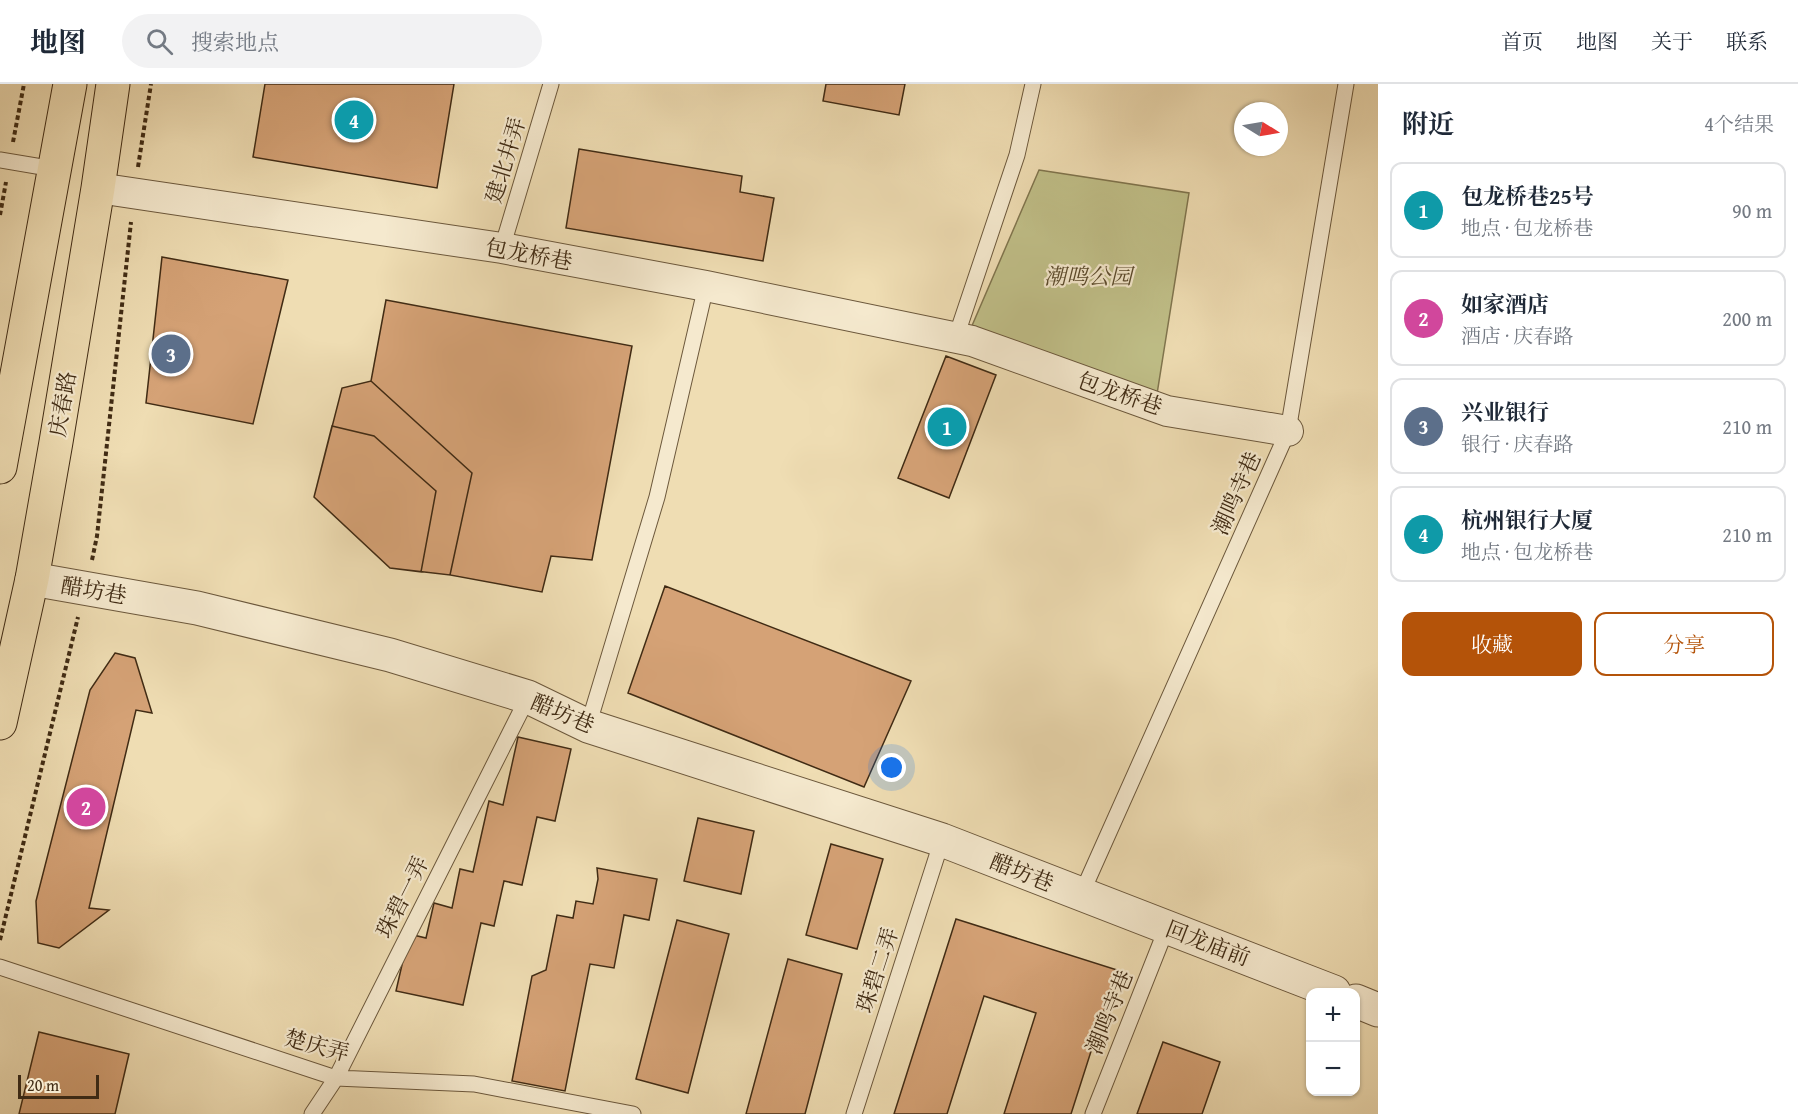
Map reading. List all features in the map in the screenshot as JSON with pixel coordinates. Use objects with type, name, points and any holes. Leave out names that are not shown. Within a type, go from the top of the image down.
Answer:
[{"type":"main road","points":[[0,467],[70,84]]},
{"type":"main road","name":"庆春路","points":[[0,723],[32,579],[98,188],[113,84]]},
{"type":"street","name":"包龙桥巷","points":[[98,188],[502,248],[706,286],[972,340],[1167,411],[1288,431]]},
{"type":"street","name":"醋坊巷","points":[[32,579],[198,609],[378,652],[528,697],[588,726],[942,840],[1081,895]]},
{"type":"street","name":"回龙庙前","points":[[1081,895],[1321,988]]},
{"type":"street","points":[[1360,1003],[1378,1010]]},
{"type":"lane","name":"建北井弄","points":[[502,248],[551,84]]},
{"type":"lane","points":[[956,338],[1017,155],[1033,84]]},
{"type":"lane","name":"潮鸣寺巷","points":[[1081,895],[1288,431],[1346,84]]},
{"type":"lane","points":[[0,160],[54,169]]},
{"type":"lane","points":[[588,726],[657,497],[706,286]]},
{"type":"lane","name":"珠碧一弄","points":[[312,1114],[336,1078],[528,697]]},
{"type":"lane","name":"珠碧二弄","points":[[854,1114],[942,840]]},
{"type":"lane","name":"潮鸣寺巷","points":[[1093,1114],[1167,927]]},
{"type":"lane","name":"楚庆弄","points":[[0,967],[336,1078],[474,1084],[633,1114]]},
{"type":"path","points":[[0,940],[97,536],[134,194],[152,84]]},
{"type":"green space","name":"潮鸣公园","points":[[1039,170],[1189,193],[1157,394],[971,328]]},
{"type":"building","points":[[265,84],[454,84],[437,188],[253,157]]},
{"type":"building","points":[[826,84],[905,84],[899,115],[823,101]]},
{"type":"building","points":[[579,149],[742,176],[740,192],[774,198],[763,261],[566,228]]},
{"type":"building","points":[[162,257],[288,280],[253,424],[146,403]]},
{"type":"building","points":[[386,300],[632,346],[592,560],[551,556],[542,592],[450,575],[472,473],[371,381]]},
{"type":"building","points":[[946,356],[996,375],[949,498],[898,478]]},
{"type":"building","points":[[371,381],[472,473],[450,575],[390,568],[314,497],[342,388]]},
{"type":"building","points":[[332,426],[374,436],[436,491],[421,572],[390,568],[314,497]]},
{"type":"building","points":[[665,586],[911,681],[864,787],[628,693]]},
{"type":"building","points":[[115,653],[135,658],[152,713],[136,710],[89,908],[109,910],[59,948],[38,943],[36,901],[90,690]]},
{"type":"building","points":[[518,737],[571,749],[555,821],[537,817],[522,885],[504,881],[494,926],[481,923],[463,1005],[396,991],[409,934],[426,938],[434,903],[452,908],[460,869],[473,872],[489,801],[503,805]]},
{"type":"building","points":[[698,818],[754,831],[741,894],[684,881]]},
{"type":"building","points":[[831,844],[883,859],[857,949],[806,935]]},
{"type":"building","points":[[597,868],[657,879],[649,920],[624,915],[614,968],[590,964],[565,1091],[512,1081],[532,976],[546,970],[557,915],[573,918],[576,901],[593,904],[598,879]]},
{"type":"building","points":[[956,919],[1117,970],[1071,1114],[1004,1114],[1036,1013],[984,996],[947,1114],[894,1114]]},
{"type":"building","points":[[677,920],[729,934],[688,1093],[636,1079]]},
{"type":"building","points":[[788,959],[842,974],[805,1114],[746,1114]]},
{"type":"building","points":[[39,1032],[129,1054],[115,1114],[19,1114]]},
{"type":"building","points":[[1163,1042],[1220,1062],[1202,1114],[1137,1114]]},
{"type":"place","name":"杭州银行大厦","points":[[354,120]]},
{"type":"place","name":"兴业银行","points":[[171,354]]},
{"type":"place","name":"包龙桥巷25号","points":[[947,427]]},
{"type":"place","name":"如家酒店","points":[[86,807]]}]
